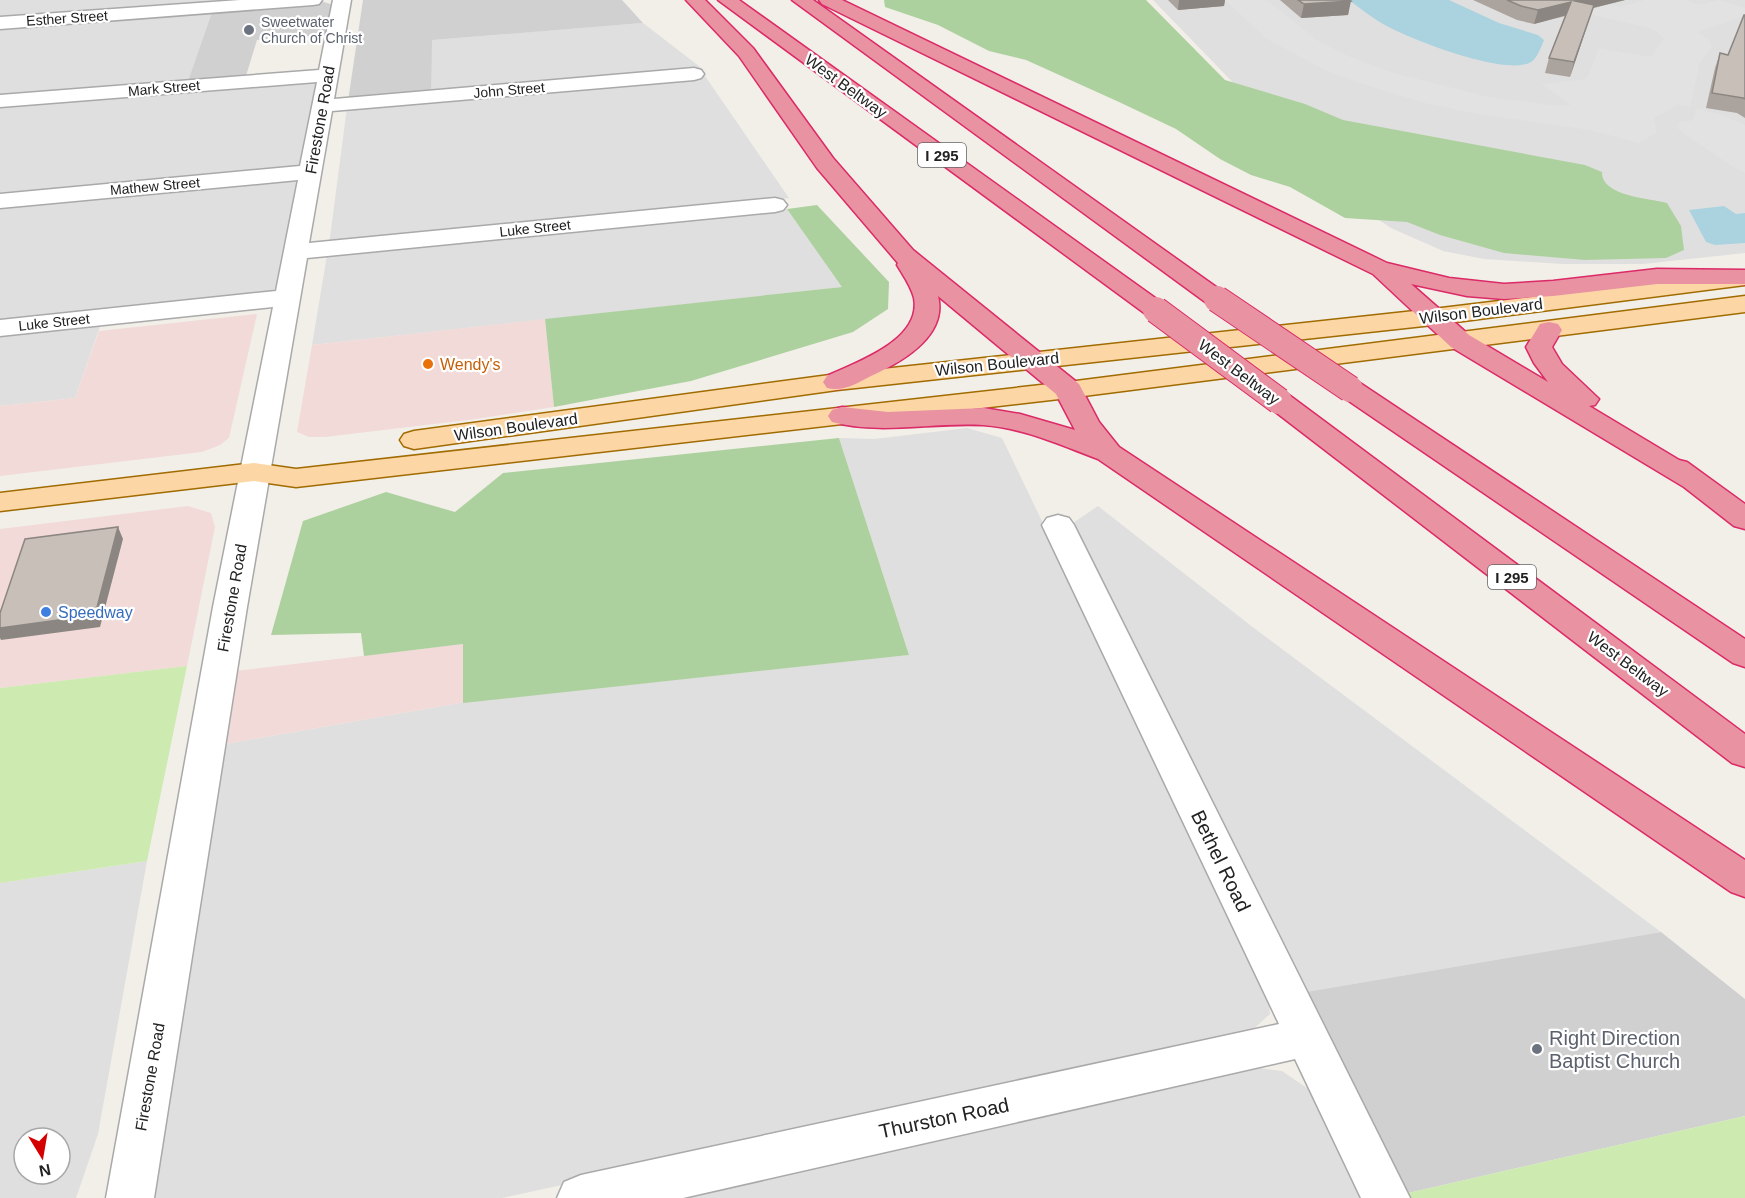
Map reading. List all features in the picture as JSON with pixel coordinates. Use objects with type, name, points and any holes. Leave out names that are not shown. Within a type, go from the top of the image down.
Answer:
[{"type":"highway","points":[[695,0],[746,52],[825,163],[904,255],[1069,390],[1092,435],[1109,453]]},
{"type":"highway","name":"West Beltway","points":[[727,0],[1156,310],[1745,753]]},
{"type":"highway","name":"I 295","points":[[801,0],[1216,299],[1745,655]]},
{"type":"highway","points":[[828,0],[1378,268],[1421,280],[1460,287],[1522,291],[1645,277],[1677,275],[1745,277]]},
{"type":"highway","points":[[837,382],[900,350],[915,335],[925,319],[927,303],[923,290],[904,255]]},
{"type":"highway","points":[[1378,268],[1460,341],[1694,481]]},
{"type":"highway","points":[[1549,330],[1539,347],[1549,367],[1561,381],[1745,519]]},
{"type":"highway","points":[[842,416],[882,423],[967,416],[993,417],[1060,433],[1109,453],[1745,881]]},
{"type":"main road","name":"Wilson Boulevard","points":[[0,502],[254,472],[297,455],[837,382],[1433,317],[1745,277]]},
{"type":"main road","name":"Wilson Boulevard","points":[[254,472],[296,478],[567,445],[1069,390],[1745,304]]},
{"type":"street","name":"Esther Street","points":[[0,22],[313,0]]},
{"type":"street","name":"Firestone Road","points":[[130,1198],[254,472],[342,0]]},
{"type":"street","name":"John Street","points":[[323,106],[694,74]]},
{"type":"street","name":"Mark Street","points":[[0,101],[328,75]]},
{"type":"street","name":"Mathew Street","points":[[0,201],[311,172]]},
{"type":"street","name":"Luke Street","points":[[296,252],[775,205]]},
{"type":"street","name":"Luke Street","points":[[0,328],[286,298]]},
{"type":"street","name":"Bethel Road","points":[[1058,525],[1386,1198]]},
{"type":"street","name":"Thurston Road","points":[[582,1198],[1307,1037]]},
{"type":"shaded area","points":[[0,0],[281,0],[0,20]]},
{"type":"shaded area","points":[[363,0],[622,0],[643,23],[432,40],[431,94],[348,101]]},
{"type":"shaded area","points":[[1153,0],[1745,0],[1745,253],[1643,264],[1563,264],[1484,259],[1443,251],[1391,228],[1344,197]]},
{"type":"shaded area","points":[[1225,0],[1267,0],[1317,40],[1343,54],[1387,71],[1488,97],[1559,106],[1571,105],[1541,84],[1583,80],[1588,77],[1599,48],[1651,57],[1664,39],[1657,31],[1646,27],[1588,14],[1592,0],[1621,7],[1645,0],[1685,0],[1701,5],[1719,0],[1745,8],[1745,16],[1698,32],[1710,41],[1712,48],[1700,62],[1690,106],[1677,105],[1654,118],[1657,132],[1639,143],[1590,130],[1478,114],[1425,103],[1360,83],[1325,70],[1267,39]]},
{"type":"shaded area","points":[[321,1],[333,5],[326,35],[257,40],[245,79],[187,84],[213,9]]},
{"type":"shaded area","points":[[213,9],[187,84],[0,99],[0,24]]},
{"type":"shaded area","points":[[643,23],[704,70],[431,94],[431,40]]},
{"type":"shaded area","points":[[705,76],[789,198],[329,245],[347,107]]},
{"type":"shaded area","points":[[313,81],[318,84],[302,165],[0,194],[0,105]]},
{"type":"shaded area","points":[[1696,109],[1720,114],[1745,125],[1745,173],[1679,130],[1678,123],[1693,120]]},
{"type":"shaded area","points":[[295,179],[298,184],[277,286],[272,292],[0,323],[0,204]]},
{"type":"shaded area","points":[[787,209],[843,287],[312,345],[327,255]]},
{"type":"shaded area","points":[[257,314],[229,438],[220,445],[202,452],[0,476],[0,406],[75,398],[99,331]]},
{"type":"shaded area","points":[[545,319],[554,407],[325,437],[309,437],[297,432],[312,345]]},
{"type":"shaded area","points":[[102,321],[75,398],[0,406],[0,331]]},
{"type":"shaded area","points":[[967,428],[1002,438],[1267,989],[1270,1014],[1247,1035],[502,1198],[150,1198],[225,744],[465,702],[909,655],[839,438],[874,439]]},
{"type":"shaded area","points":[[188,506],[211,513],[215,527],[187,666],[0,688],[0,529]]},
{"type":"shaded area","points":[[1098,506],[1250,625],[1661,932],[1300,993],[1134,642],[1067,527]]},
{"type":"shaded area","points":[[463,644],[465,702],[225,744],[236,671]]},
{"type":"shaded area","points":[[147,861],[98,1134],[76,1198],[0,1198],[0,883]]},
{"type":"shaded area","points":[[1661,932],[1745,999],[1745,1116],[1404,1194],[1300,993]]},
{"type":"shaded area","points":[[1252,1067],[1282,1071],[1310,1090],[1331,1118],[1369,1198],[662,1198]]},
{"type":"green space","points":[[884,0],[1146,0],[1225,80],[1305,104],[1343,120],[1585,165],[1602,172],[1604,180],[1617,191],[1667,203],[1681,226],[1684,250],[1666,258],[1585,260],[1504,253],[1440,235],[1407,222],[1345,218],[1290,187],[1251,175],[1220,159],[1176,129],[1119,102],[1026,60],[989,51],[938,25],[885,7]]},
{"type":"green space","points":[[817,205],[889,282],[888,309],[853,332],[691,381],[554,407],[545,319],[842,287],[787,209]]},
{"type":"green space","points":[[839,438],[909,655],[463,703],[463,644],[364,656],[361,633],[271,635],[303,521],[386,492],[455,512],[503,473]]},
{"type":"green space","points":[[187,666],[147,861],[0,883],[0,688]]},
{"type":"green space","points":[[1745,1116],[1745,1198],[1406,1198],[1404,1194]]},
{"type":"water","points":[[1349,0],[1449,0],[1499,23],[1538,35],[1544,40],[1536,56],[1529,63],[1498,64],[1478,60],[1434,46],[1396,30]]},
{"type":"water","points":[[1724,206],[1736,214],[1745,213],[1745,243],[1715,245],[1706,242],[1689,210]]},
{"type":"building","points":[[1298,0],[1350,0],[1351,1],[1304,4]]},
{"type":"building","points":[[1507,0],[1577,0],[1575,1],[1594,5],[1574,62],[1549,58],[1571,2],[1538,10]]},
{"type":"building","points":[[1744,15],[1745,99],[1712,93],[1720,53],[1728,55]]},
{"type":"building","points":[[118,527],[95,615],[0,628],[0,613],[25,539]]},
{"type":"place","name":"Sweetwater Church of Christ","points":[[249,30]]},
{"type":"place","name":"Wendy's","points":[[428,364]]},
{"type":"place","name":"Speedway","points":[[46,612]]},
{"type":"place","name":"Right Direction Baptist Church","points":[[1537,1049]]}]
